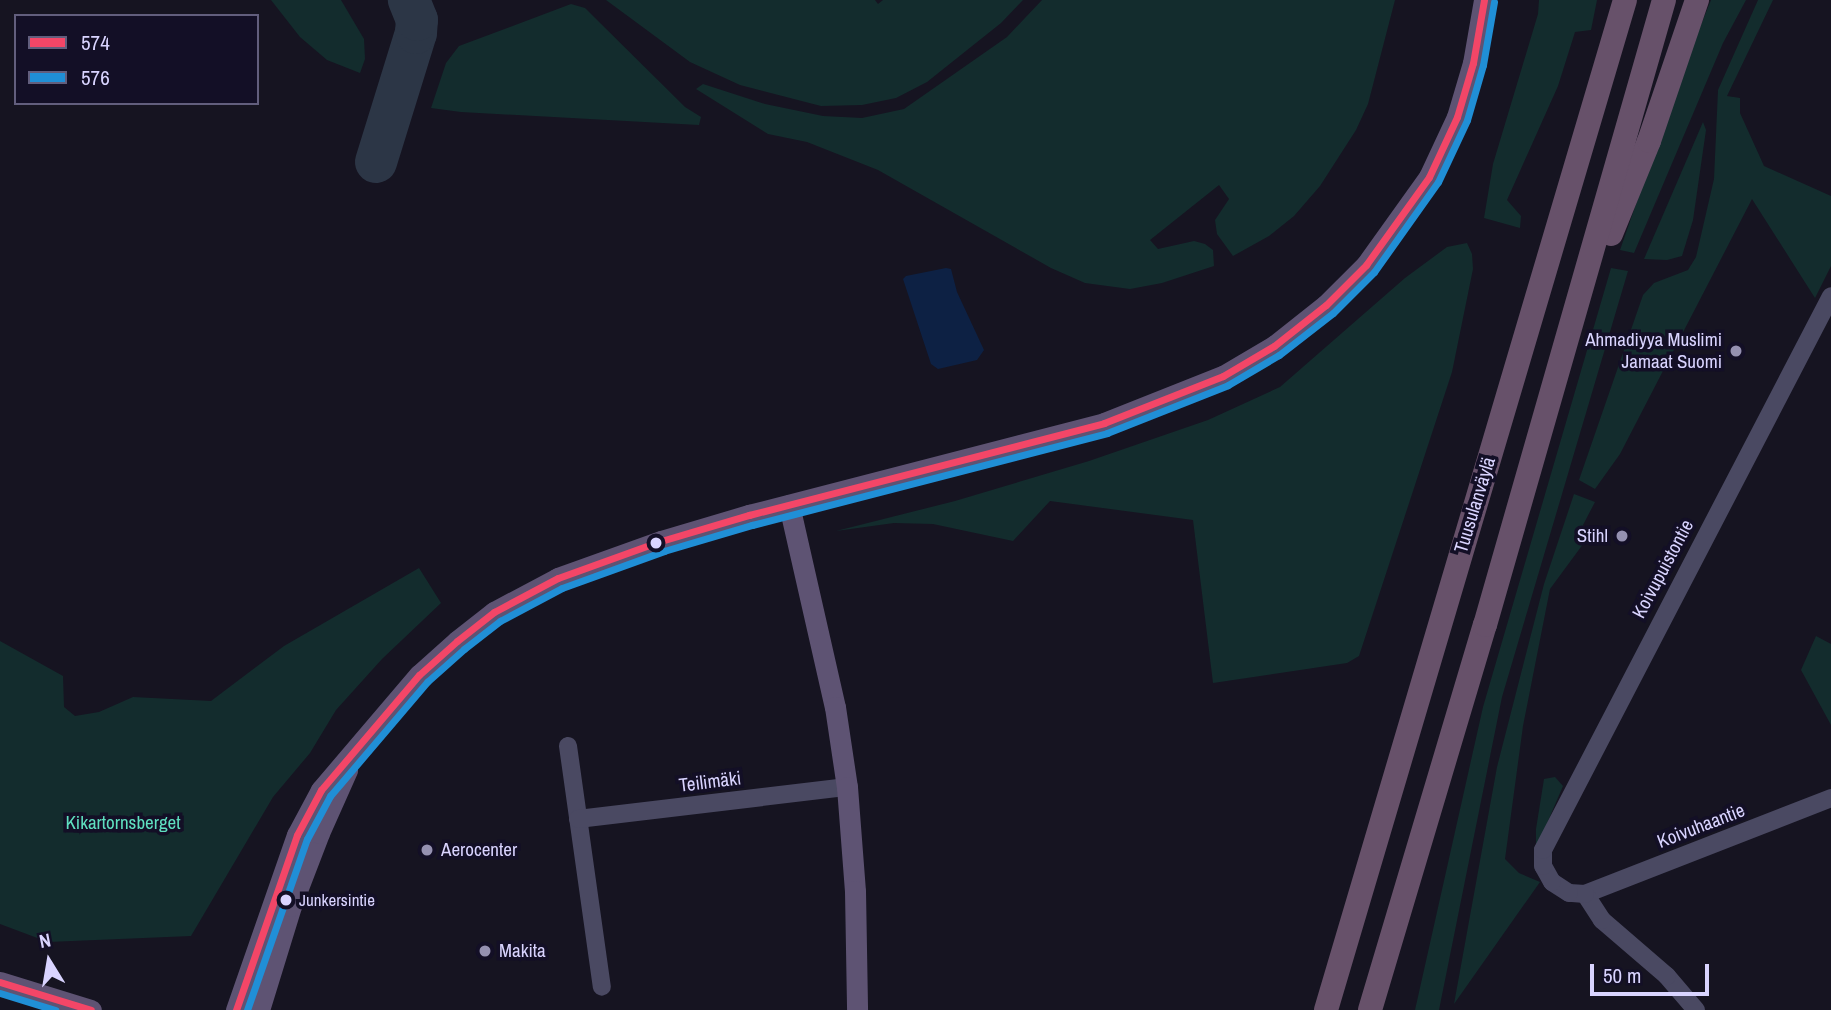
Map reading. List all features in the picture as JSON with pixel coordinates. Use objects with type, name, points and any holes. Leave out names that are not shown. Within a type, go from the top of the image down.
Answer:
[{"type":"highway","name":"Tuusulanväylä","points":[[1326,1010],[1625,0]]},
{"type":"highway","points":[[1370,1010],[1482,638],[1664,0]]},
{"type":"highway","points":[[1562,355],[1649,141],[1697,0]]},
{"type":"main road","points":[[236,1010],[297,835],[321,790],[419,675],[494,612],[558,578],[661,541],[1104,423],[1223,376],[1274,346],[1326,305],[1366,265],[1429,177],[1457,117],[1473,63],[1484,0]]},
{"type":"main road","points":[[789,505],[830,683],[847,787],[856,903],[857,1010]]},
{"type":"main road","points":[[259,1010],[291,906],[319,832],[353,755]]},
{"type":"main road","points":[[0,982],[91,1010]]},
{"type":"street","name":"Koivupuistontie","points":[[1585,894],[1569,893],[1552,882],[1543,866],[1543,850],[1550,831],[1831,296]]},
{"type":"street","points":[[568,746],[602,986]]},
{"type":"street","name":"Teilimäki","points":[[578,819],[847,787]]},
{"type":"street","name":"Koivuhaantie","points":[[1585,894],[1831,798]]},
{"type":"street","points":[[1585,894],[1602,920],[1667,976],[1696,1010]]},
{"type":"green space","points":[[271,0],[341,0],[364,39],[365,59],[360,73],[327,60],[300,37]]},
{"type":"green space","points":[[606,0],[875,0],[878,4],[883,0],[1023,0],[1001,23],[927,82],[896,98],[862,105],[821,106],[740,85],[690,62]]},
{"type":"green space","points":[[1042,0],[1395,0],[1368,104],[1356,130],[1320,186],[1294,216],[1269,236],[1233,256],[1217,234],[1215,220],[1229,199],[1219,185],[1150,240],[1158,249],[1194,241],[1205,244],[1213,250],[1214,266],[1162,283],[1130,289],[1085,283],[1051,268],[878,170],[807,142],[768,134],[696,89],[703,84],[765,104],[823,116],[862,118],[904,109],[1007,37]]},
{"type":"green space","points":[[1539,0],[1597,0],[1591,30],[1575,32],[1558,86],[1507,200],[1521,216],[1520,228],[1484,218],[1493,164],[1538,14]]},
{"type":"green space","points":[[1711,0],[1746,0],[1723,43],[1634,253],[1620,250],[1683,69]]},
{"type":"green space","points":[[1758,0],[1773,0],[1727,96],[1740,98],[1740,113],[1764,166],[1831,196],[1831,266],[1815,298],[1752,199],[1620,454],[1595,489],[1579,480],[1643,295],[1654,283],[1688,270],[1696,257],[1714,179],[1718,90]]},
{"type":"green space","points":[[571,4],[585,8],[685,107],[701,117],[699,125],[431,108],[446,63],[459,46]]},
{"type":"green space","points":[[1703,122],[1706,130],[1693,220],[1682,256],[1667,260],[1644,259]]},
{"type":"green space","points":[[1467,243],[1472,254],[1473,269],[1452,372],[1359,656],[1347,663],[1213,683],[1193,520],[1050,501],[1013,541],[933,524],[894,523],[836,531],[955,501],[1089,461],[1208,420],[1280,387],[1405,278],[1447,247]]},
{"type":"green space","points":[[1611,268],[1628,271],[1502,697],[1439,1010],[1415,1010],[1483,707]]},
{"type":"green space","points":[[1574,494],[1595,502],[1583,525],[1589,536],[1550,589],[1523,726],[1505,859],[1519,873],[1540,882],[1454,1004],[1497,767],[1544,584]]},
{"type":"green space","name":"Kikartornsberget","points":[[419,568],[441,603],[382,659],[336,710],[310,753],[273,797],[191,936],[48,942],[0,924],[0,641],[63,676],[64,707],[75,716],[99,712],[133,697],[211,701],[284,646]]},
{"type":"green space","points":[[1816,636],[1831,644],[1831,725],[1801,670]]},
{"type":"green space","points":[[1555,777],[1563,786],[1536,849],[1536,829],[1544,779]]},
{"type":"water","points":[[951,269],[957,292],[984,350],[977,360],[938,369],[931,364],[903,279],[906,276]]},
{"type":"taxiway","points":[[376,162],[416,33],[417,20],[409,0]]},
{"type":"transit line","name":"574","points":[[236,1010],[297,835],[321,790],[419,675],[457,641],[494,612],[558,578],[661,541],[749,515],[1104,423],[1223,376],[1274,346],[1326,305],[1366,265],[1429,177],[1457,117],[1473,63],[1484,0]]},
{"type":"transit line","name":"576","points":[[247,1010],[307,839],[330,796],[427,682],[464,649],[500,621],[562,588],[664,551],[752,525],[1107,433],[1228,385],[1279,355],[1333,313],[1374,272],[1438,182],[1467,120],[1483,65],[1494,2]]},
{"type":"transit line","name":"574","points":[[0,982],[91,1010]]},
{"type":"transit line","name":"576","points":[[0,993],[55,1010]]},
{"type":"place","name":"Ahmadiyya Muslimi Jamaat Suomi","points":[[1736,351]]},
{"type":"place","name":"Stihl","points":[[1622,536]]},
{"type":"place","name":"Aerocenter","points":[[427,850]]},
{"type":"place","name":"Junkersintie","points":[[286,900]]},
{"type":"place","name":"Makita","points":[[485,951]]}]
